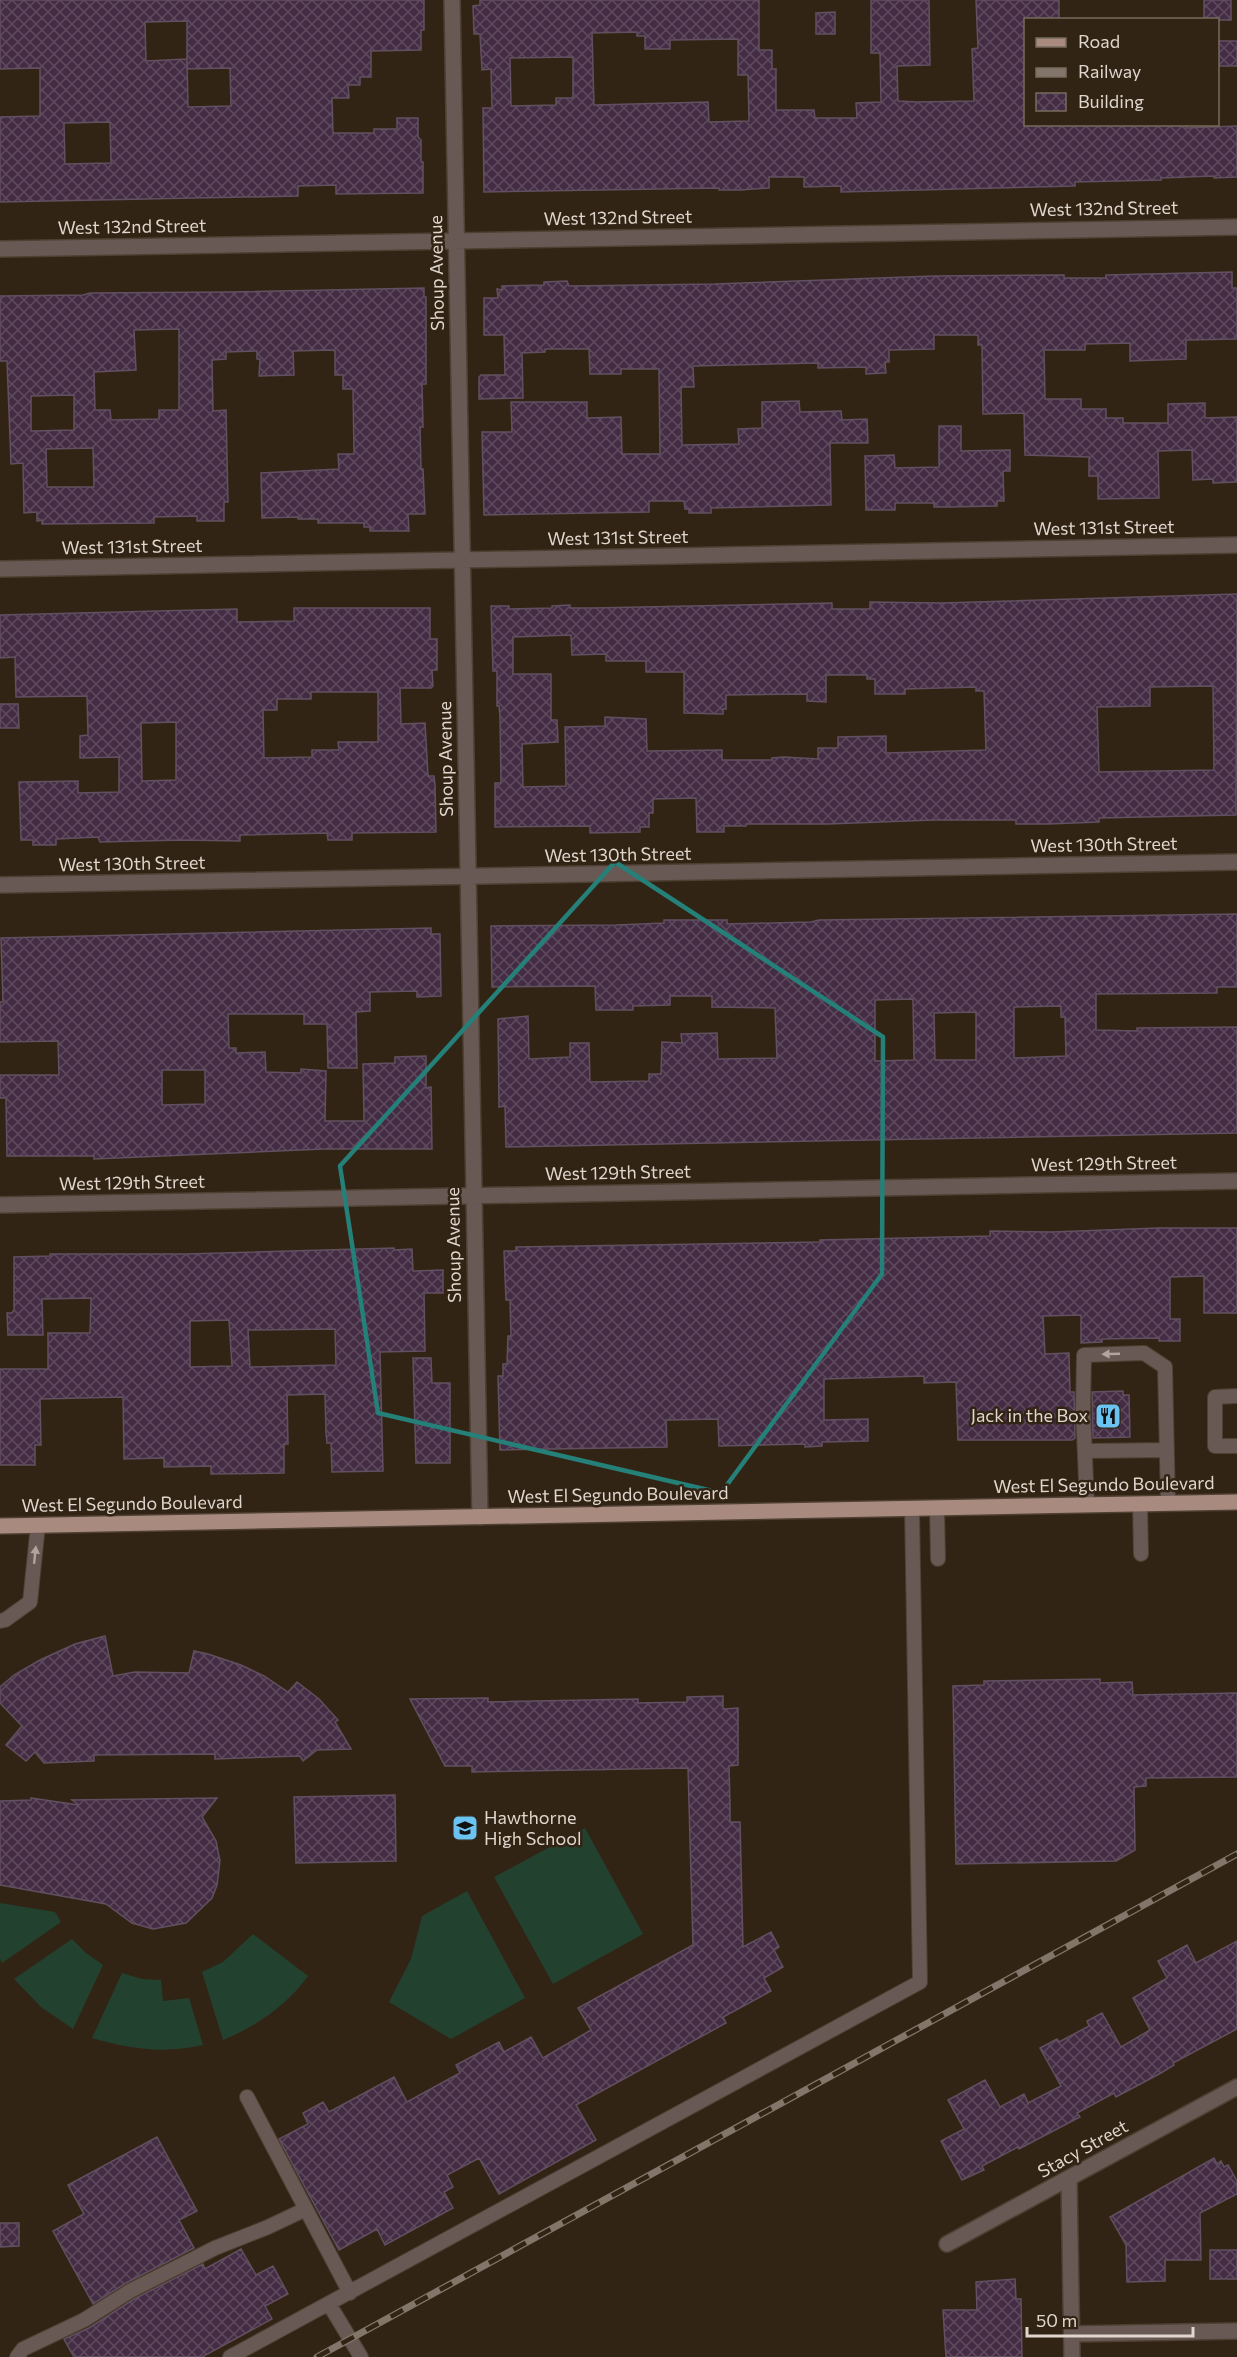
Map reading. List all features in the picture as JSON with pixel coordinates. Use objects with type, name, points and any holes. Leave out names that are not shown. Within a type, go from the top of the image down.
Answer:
[{"type":"main road","name":"West El Segundo Boulevard","points":[[0,1526],[1237,1502]]},
{"type":"street","name":"Shoup Avenue","points":[[452,0],[480,1517]]},
{"type":"street","name":"West 132nd Street","points":[[0,249],[1237,227]]},
{"type":"street","name":"West 131st Street","points":[[0,569],[1237,545]]},
{"type":"street","name":"West 130th Street","points":[[0,885],[1237,862]]},
{"type":"street","name":"West 129th Street","points":[[0,1205],[1237,1182]]},
{"type":"street","name":"Stacy Street","points":[[947,2244],[1237,2087]]},
{"type":"street","points":[[1069,2179],[1072,2357]]},
{"type":"street","points":[[1072,2334],[1237,2331]]},
{"type":"lane","points":[[1086,1505],[1084,1355],[1143,1353],[1165,1367],[1168,1503]]},
{"type":"lane","points":[[1237,1396],[1215,1397],[1215,1446],[1237,1446]]},
{"type":"lane","points":[[1085,1451],[1167,1450]]},
{"type":"lane","points":[[1140,1504],[1141,1554]]},
{"type":"lane","points":[[937,1508],[938,1559]]},
{"type":"lane","points":[[230,2357],[920,1982],[912,1509]]},
{"type":"lane","points":[[0,1620],[5,1620],[30,1602],[38,1525]]},
{"type":"lane","points":[[247,2097],[350,2293]]},
{"type":"lane","points":[[17,2357],[23,2349],[84,2320],[130,2291],[215,2248],[306,2209]]},
{"type":"lane","points":[[329,2304],[361,2357]]},
{"type":"highlighted area","points":[[615,862],[883,1037],[882,1274],[721,1493],[378,1413],[340,1166]]},
{"type":"green space","points":[[585,1828],[643,1934],[553,1984],[494,1877]]},
{"type":"green space","points":[[467,1891],[525,1998],[451,2039],[389,2002],[411,1959],[422,1916]]},
{"type":"green space","points":[[0,1903],[55,1912],[61,1922],[2,1963],[0,1959]]},
{"type":"green space","points":[[253,1934],[308,1976],[291,1996],[270,2014],[223,2040],[202,1972],[223,1962]]},
{"type":"green space","points":[[72,1939],[103,1965],[73,2029],[41,2007],[14,1979]]},
{"type":"green space","points":[[122,1973],[142,1979],[161,1980],[163,2001],[189,1998],[203,2045],[161,2050],[120,2045],[92,2038]]},
{"type":"building","points":[[0,0],[424,0],[421,50],[371,51],[371,77],[360,77],[360,85],[348,85],[349,98],[332,98],[333,133],[374,133],[374,129],[397,129],[397,118],[418,118],[418,137],[421,140],[421,162],[423,162],[423,193],[336,194],[336,185],[298,186],[298,196],[0,202],[0,117],[40,116],[40,68],[0,69]],"holes":[[[187,21],[187,59],[146,61],[145,22]],[[230,68],[231,106],[188,107],[187,69]],[[110,122],[111,163],[65,164],[64,123]]]},
{"type":"building","points":[[480,0],[759,0],[759,50],[772,50],[772,69],[776,69],[776,110],[814,110],[815,118],[857,118],[856,103],[881,102],[880,53],[871,53],[871,0],[929,0],[930,65],[897,66],[898,101],[917,102],[974,101],[972,49],[978,48],[976,0],[1059,0],[1059,18],[1024,18],[1024,126],[1186,126],[1186,128],[1237,126],[1237,177],[1075,182],[1075,186],[841,192],[841,186],[804,187],[804,177],[769,177],[769,188],[740,190],[719,190],[719,188],[484,192],[483,108],[492,108],[491,69],[482,70],[480,34],[474,34],[473,6],[480,5]],"holes":[[[637,32],[637,36],[645,36],[645,49],[670,49],[670,40],[738,39],[738,75],[748,75],[749,121],[709,122],[708,102],[594,105],[592,33]],[[573,57],[573,98],[556,98],[556,105],[511,106],[510,58]]]},
{"type":"building","points":[[1204,0],[1231,0],[1231,20],[1204,18]]},
{"type":"building","points":[[835,12],[835,34],[816,34],[816,13]]},
{"type":"building","points":[[1219,41],[1237,41],[1237,66],[1219,66]]},
{"type":"building","points":[[1232,272],[1232,288],[1237,288],[1237,339],[1186,340],[1186,359],[1130,361],[1130,343],[1085,344],[1085,350],[1044,350],[1045,399],[1081,399],[1081,409],[1106,409],[1106,418],[1123,418],[1123,423],[1168,423],[1168,404],[1205,403],[1205,418],[1237,417],[1237,482],[1213,483],[1213,479],[1193,480],[1192,450],[1158,451],[1159,498],[1098,499],[1098,476],[1089,476],[1089,457],[1025,455],[1024,413],[983,414],[982,345],[978,345],[978,335],[934,335],[934,349],[889,350],[889,362],[885,362],[886,373],[866,374],[866,367],[818,368],[818,363],[693,366],[694,387],[681,387],[682,445],[739,444],[738,429],[762,428],[762,402],[799,401],[800,412],[841,411],[842,420],[867,419],[868,443],[830,443],[831,505],[711,508],[711,513],[689,513],[689,509],[685,509],[684,501],[649,501],[649,512],[484,515],[482,432],[512,432],[511,402],[587,402],[587,418],[621,417],[622,454],[660,454],[659,369],[621,369],[621,374],[590,374],[589,349],[545,349],[545,352],[522,353],[523,398],[479,399],[479,377],[481,375],[505,375],[504,335],[484,335],[484,298],[498,298],[497,289],[502,290],[502,286],[544,285],[544,282],[567,281],[569,286],[714,284],[934,276],[1064,275],[1064,278],[1106,278],[1106,275]]},
{"type":"building","points":[[424,288],[424,297],[426,297],[426,384],[422,384],[423,427],[420,427],[425,514],[408,514],[409,531],[370,531],[370,527],[364,527],[364,523],[318,523],[318,519],[298,519],[298,517],[262,518],[261,473],[339,469],[338,454],[354,454],[353,389],[343,389],[343,375],[335,375],[335,351],[332,350],[293,351],[294,375],[259,376],[260,359],[257,359],[257,351],[226,352],[226,359],[212,360],[213,411],[226,410],[228,502],[224,502],[224,521],[197,521],[197,516],[154,517],[154,523],[42,524],[42,520],[37,521],[37,512],[24,513],[23,463],[11,464],[7,361],[0,361],[0,296]],"holes":[[[179,329],[179,410],[159,410],[159,419],[111,420],[110,410],[95,410],[94,372],[136,370],[134,330]],[[74,395],[74,430],[31,431],[31,396]],[[93,448],[94,487],[47,487],[46,449]]]},
{"type":"building","points":[[939,426],[961,426],[961,451],[1010,450],[1010,471],[1003,471],[1004,501],[997,501],[997,506],[951,507],[934,507],[934,503],[895,503],[895,510],[866,510],[865,456],[894,455],[895,468],[939,467]]},
{"type":"building","points":[[1237,594],[1236,815],[1099,818],[1099,822],[1048,824],[1016,824],[1016,820],[933,820],[746,824],[746,826],[724,826],[724,832],[697,832],[696,798],[653,799],[653,813],[649,813],[649,827],[640,827],[640,832],[590,833],[590,826],[495,827],[495,783],[501,783],[500,717],[499,706],[497,706],[497,671],[493,671],[491,606],[509,606],[509,609],[552,608],[552,606],[570,605],[570,608],[593,608],[832,603],[832,609],[870,609],[870,602],[942,603]],"holes":[[[571,635],[572,655],[606,654],[606,661],[646,661],[646,672],[684,672],[684,713],[723,714],[723,709],[726,709],[726,695],[807,694],[807,701],[826,702],[826,675],[867,675],[867,679],[875,679],[875,694],[905,694],[905,689],[976,687],[976,691],[984,691],[986,750],[886,753],[886,736],[838,737],[838,748],[818,748],[818,759],[784,757],[772,758],[772,760],[722,760],[722,750],[647,751],[646,719],[605,717],[605,726],[565,727],[566,786],[523,787],[522,744],[558,742],[557,720],[551,720],[551,674],[513,674],[513,637]],[[1213,686],[1214,770],[1099,772],[1097,707],[1150,706],[1150,687]]]},
{"type":"building","points":[[294,608],[430,608],[430,639],[437,639],[437,670],[432,670],[433,686],[431,688],[400,688],[401,724],[425,723],[428,776],[434,776],[435,785],[436,832],[352,833],[352,840],[328,840],[327,833],[240,835],[240,841],[100,842],[98,837],[56,839],[56,845],[33,845],[33,840],[21,840],[19,782],[78,781],[78,793],[119,792],[119,757],[80,758],[80,736],[88,735],[87,696],[16,697],[15,657],[0,658],[0,615],[237,609],[237,622],[294,621]],"holes":[[[311,692],[378,692],[378,742],[338,742],[339,750],[312,750],[312,757],[264,758],[263,710],[277,710],[277,699],[311,699]],[[176,722],[176,780],[142,781],[141,723]]]},
{"type":"building","points":[[0,704],[18,704],[19,728],[0,728]]},
{"type":"building","points":[[1237,914],[1237,987],[1217,987],[1217,993],[1096,994],[1096,1030],[1137,1031],[1137,1028],[1237,1027],[1237,1133],[506,1147],[505,1106],[499,1107],[498,1019],[528,1016],[529,1059],[570,1057],[570,1043],[589,1043],[590,1082],[649,1081],[649,1074],[661,1074],[662,1042],[682,1043],[681,1034],[717,1033],[718,1059],[777,1058],[775,1008],[712,1007],[712,996],[670,996],[670,1005],[633,1006],[633,1010],[596,1010],[595,986],[492,987],[491,926],[616,925],[664,923],[664,920],[727,920],[727,924],[819,920]],"holes":[[[913,999],[914,1060],[875,1061],[875,1000]],[[1061,1006],[1061,1017],[1065,1017],[1066,1056],[1014,1058],[1014,1007]],[[976,1012],[976,1060],[935,1060],[934,1013]]]},
{"type":"building","points":[[431,928],[431,934],[440,934],[441,996],[417,997],[417,991],[370,992],[370,1011],[356,1012],[357,1068],[328,1068],[327,1024],[304,1024],[304,1014],[228,1014],[229,1048],[236,1048],[236,1053],[265,1052],[266,1072],[301,1073],[301,1069],[326,1071],[325,1121],[364,1121],[363,1064],[395,1063],[395,1057],[426,1056],[426,1088],[431,1087],[432,1149],[324,1149],[94,1159],[94,1156],[7,1156],[6,1098],[0,1098],[0,1075],[59,1075],[58,1041],[0,1042],[0,1002],[3,1002],[1,938]],"holes":[[[162,1070],[205,1070],[205,1104],[162,1105]]]},
{"type":"building","points":[[1237,1228],[1237,1313],[1204,1313],[1204,1276],[1170,1277],[1170,1319],[1180,1319],[1180,1341],[1159,1341],[1159,1338],[1102,1339],[1102,1342],[1081,1343],[1081,1315],[1043,1316],[1045,1354],[1069,1353],[1070,1392],[1074,1392],[1075,1438],[1072,1440],[958,1440],[956,1382],[924,1383],[924,1376],[824,1379],[824,1420],[868,1419],[868,1441],[822,1442],[822,1446],[805,1447],[805,1444],[719,1446],[718,1419],[666,1420],[667,1447],[500,1450],[498,1376],[503,1376],[503,1364],[507,1364],[508,1336],[511,1336],[510,1300],[506,1300],[504,1251],[516,1251],[516,1247],[820,1242],[820,1240],[990,1236],[990,1231],[1052,1232]]},
{"type":"building","points":[[412,1249],[413,1271],[443,1270],[443,1293],[424,1293],[425,1351],[380,1352],[383,1471],[332,1472],[331,1443],[327,1443],[326,1433],[325,1394],[287,1395],[288,1444],[284,1444],[284,1473],[211,1474],[211,1466],[164,1467],[164,1458],[124,1459],[123,1397],[40,1399],[41,1445],[35,1445],[35,1465],[0,1465],[0,1369],[48,1369],[48,1333],[90,1333],[91,1298],[42,1299],[43,1335],[8,1335],[7,1313],[12,1313],[14,1310],[14,1257],[50,1256],[50,1254],[188,1254]],"holes":[[[229,1320],[232,1366],[190,1367],[190,1321]],[[335,1329],[336,1365],[250,1367],[248,1330]]]},
{"type":"building","points":[[413,1358],[431,1358],[432,1383],[450,1383],[450,1463],[416,1463]]},
{"type":"building","name":"Jack in the Box","points":[[1123,1391],[1123,1395],[1129,1395],[1130,1437],[1093,1438],[1092,1392]]},
{"type":"building","points":[[105,1636],[113,1676],[135,1672],[189,1673],[194,1651],[241,1665],[264,1676],[288,1692],[297,1682],[319,1699],[338,1720],[335,1722],[351,1749],[317,1750],[303,1761],[300,1756],[215,1759],[215,1754],[94,1755],[94,1761],[44,1763],[35,1752],[26,1761],[6,1745],[22,1726],[0,1703],[0,1687],[14,1675],[40,1660],[75,1644]]},
{"type":"building","points":[[1100,1679],[1100,1683],[1132,1682],[1133,1695],[1237,1693],[1237,1777],[1146,1778],[1146,1786],[1134,1787],[1135,1850],[1116,1861],[956,1864],[953,1686],[984,1685],[984,1681]]},
{"type":"building","points":[[723,1696],[723,1709],[738,1708],[738,1765],[729,1766],[730,1822],[740,1822],[743,1947],[771,1932],[779,1947],[774,1950],[783,1967],[764,1978],[771,1991],[723,2017],[726,2023],[576,2105],[596,2140],[499,2194],[479,2158],[447,2175],[453,2187],[444,2192],[453,2208],[385,2245],[377,2229],[339,2250],[279,2139],[308,2124],[303,2113],[323,2102],[329,2112],[394,2077],[407,2102],[460,2073],[456,2065],[499,2042],[504,2052],[531,2037],[543,2058],[591,2030],[578,2008],[693,1945],[688,1768],[472,1772],[472,1766],[445,1766],[410,1699],[488,1698],[488,1702],[638,1699],[638,1703],[687,1702],[687,1697]]},
{"type":"building","points":[[395,1795],[396,1861],[296,1863],[294,1797]]},
{"type":"building","points":[[31,1798],[79,1805],[72,1800],[217,1798],[202,1817],[216,1841],[220,1861],[217,1885],[212,1898],[186,1923],[153,1929],[132,1923],[106,1904],[0,1885],[0,1801],[31,1800]]},
{"type":"building","points":[[1237,1941],[1237,2029],[1116,2097],[1114,2093],[1077,2113],[1080,2117],[982,2166],[984,2170],[962,2180],[941,2141],[964,2129],[948,2100],[985,2080],[1000,2107],[1024,2094],[1028,2103],[1061,2086],[1040,2048],[1057,2039],[1059,2042],[1089,2026],[1087,2021],[1102,2013],[1121,2047],[1150,2030],[1133,1998],[1167,1978],[1158,1961],[1187,1945],[1196,1963]]},
{"type":"building","points":[[157,2137],[197,2211],[179,2220],[194,2248],[126,2283],[93,2304],[53,2231],[84,2214],[68,2185]]},
{"type":"building","points":[[1214,2158],[1217,2164],[1221,2161],[1224,2167],[1228,2165],[1237,2181],[1237,2194],[1200,2213],[1201,2260],[1165,2260],[1165,2281],[1127,2282],[1126,2245],[1110,2217]]},
{"type":"building","points":[[0,2223],[19,2223],[19,2246],[0,2247]]},
{"type":"building","points":[[241,2249],[256,2275],[273,2266],[288,2294],[265,2306],[272,2319],[202,2357],[74,2357],[64,2339],[89,2328],[134,2299],[203,2264],[205,2269]]},
{"type":"building","points":[[1210,2250],[1237,2250],[1237,2279],[1210,2279]]},
{"type":"building","points":[[1015,2279],[1016,2299],[1021,2299],[1022,2357],[946,2357],[943,2310],[977,2310],[976,2282]]},
{"type":"railway","points":[[317,2357],[1237,1854]]},
{"type":"place","name":"Jack in the Box","points":[[1108,1416]]},
{"type":"place","name":"Hawthorne High School","points":[[465,1828]]}]
